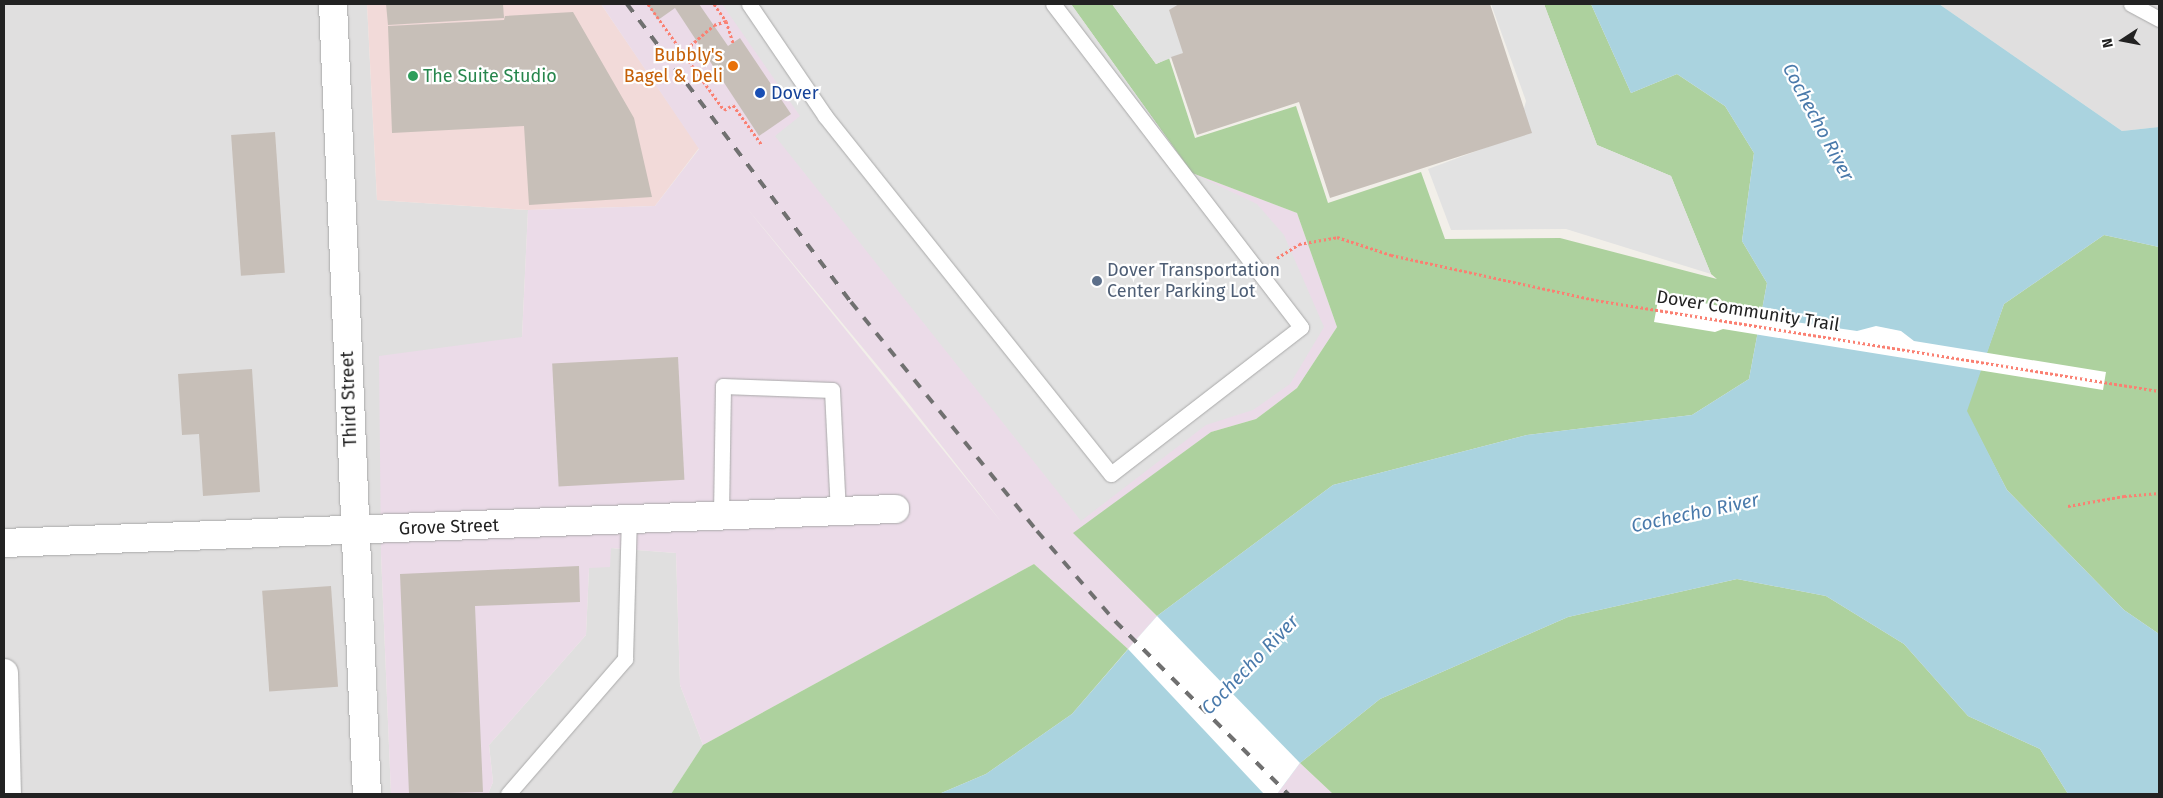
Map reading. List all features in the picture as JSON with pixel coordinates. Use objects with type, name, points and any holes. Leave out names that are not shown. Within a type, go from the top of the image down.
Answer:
[{"type":"street","name":"Third Street","points":[[332,4],[367,794]]},
{"type":"street","name":"Grove Street","points":[[4,544],[354,531],[721,514],[838,513],[895,509]]},
{"type":"street","points":[[4,673],[7,794]]},
{"type":"lane","points":[[749,4],[824,116],[1111,474],[1301,327],[1053,4]]},
{"type":"lane","points":[[2131,4],[2159,19]]},
{"type":"lane","points":[[721,514],[723,386],[832,390],[838,513]]},
{"type":"lane","points":[[508,794],[625,659],[629,519]]},
{"type":"path","points":[[648,4],[724,110],[733,105],[762,145]]},
{"type":"path","points":[[714,4],[726,21],[733,43]]},
{"type":"path","points":[[683,52],[714,25],[726,21]]},
{"type":"path","name":"Dover Community Trail","points":[[1257,270],[1299,244],[1337,237],[1391,254],[1601,301],[2159,391]]},
{"type":"path","points":[[2068,506],[2124,496],[2159,493]]},
{"type":"shaded area","points":[[4,4],[367,4],[377,200],[528,210],[522,337],[381,554],[391,794],[4,794]]},
{"type":"shaded area","points":[[367,4],[601,4],[699,148],[655,206],[528,210],[377,200]]},
{"type":"shaded area","points":[[601,4],[1071,4],[1192,173],[1297,213],[1337,327],[1297,388],[1256,419],[1211,432],[1074,533],[1157,616],[1128,649],[1034,564],[703,745],[680,685],[676,553],[611,548],[610,567],[589,568],[586,635],[489,745],[493,782],[488,794],[391,794],[381,554],[379,356],[522,337],[528,210],[655,206],[699,149]],"holes":[[[746,207],[902,395],[1003,524]]]},
{"type":"shaded area","name":"Dover Transportation Center Parking Lot","points":[[722,4],[1071,4],[1192,173],[1257,204],[1284,235],[1324,327],[1290,384],[1253,410],[1206,425],[1081,521],[775,136],[800,116]]},
{"type":"shaded area","points":[[1112,4],[1183,4],[1173,8],[1188,51],[1156,64]]},
{"type":"shaded area","points":[[1491,4],[1544,4],[1597,145],[1671,176],[1711,274],[1566,229],[1451,230],[1428,169],[1517,136],[1526,101]]},
{"type":"shaded area","points":[[1939,4],[2159,4],[2159,127],[2122,131]]},
{"type":"shaded area","points":[[611,548],[676,553],[680,685],[703,745],[671,794],[488,794],[493,782],[489,745],[586,635],[589,568]]},
{"type":"shaded area","points":[[1300,763],[1333,794],[1277,794]]},
{"type":"green space","points":[[1071,4],[1112,4],[1156,64],[1169,58],[1195,138],[1296,106],[1328,203],[1421,172],[1445,239],[1560,238],[1717,279],[1711,274],[1671,176],[1597,145],[1544,4],[1591,4],[1631,93],[1677,74],[1725,106],[1754,153],[1742,241],[1767,283],[1749,379],[1692,415],[1527,435],[1333,485],[1157,616],[1073,533],[1211,432],[1256,419],[1297,388],[1337,327],[1297,213],[1192,173]]},
{"type":"green space","points":[[2104,235],[2159,247],[2159,634],[2124,610],[2007,490],[1966,411],[2004,304]]},
{"type":"green space","points":[[1034,564],[1128,649],[1072,714],[986,774],[939,794],[671,794],[703,745]]},
{"type":"green space","points":[[1737,579],[1826,596],[1904,644],[1968,716],[2040,749],[2068,794],[1333,794],[1300,763],[1380,699],[1568,617]]},
{"type":"water","name":"Cochecho River","points":[[1591,4],[1939,4],[2122,131],[2159,127],[2159,247],[2104,235],[2004,304],[1967,411],[2007,490],[2124,610],[2159,634],[2159,794],[2068,794],[2040,749],[1968,716],[1904,644],[1826,596],[1737,579],[1568,617],[1380,699],[1300,763],[1277,794],[939,794],[986,774],[1072,714],[1157,616],[1333,485],[1527,435],[1692,415],[1749,379],[1767,283],[1742,241],[1754,153],[1725,106],[1677,74],[1631,93]]},
{"type":"pier","points":[[1659,295],[1720,306],[1727,312],[1857,331],[1876,326],[1901,331],[1914,341],[2106,372],[2103,390],[1723,329],[1715,332],[1654,322]]},
{"type":"pier","points":[[1157,616],[1300,763],[1277,794],[1264,794],[1128,649]]},
{"type":"building","points":[[386,4],[503,4],[504,18],[388,25]]},
{"type":"building","points":[[647,4],[699,4],[728,46],[740,38],[791,114],[759,136],[675,8],[658,20]]},
{"type":"building","points":[[1179,4],[1490,4],[1532,133],[1330,198],[1299,102],[1197,135],[1171,57],[1183,53],[1169,10]]},
{"type":"building","points":[[573,12],[634,118],[652,197],[529,205],[524,126],[392,133],[388,26],[504,20],[505,16]]},
{"type":"building","points":[[275,132],[285,273],[241,276],[231,135]]},
{"type":"building","points":[[678,357],[684,480],[559,486],[552,364]]},
{"type":"building","points":[[252,369],[260,492],[203,496],[199,434],[182,435],[178,374]]},
{"type":"building","points":[[579,566],[580,602],[475,606],[483,792],[409,794],[400,574]]},
{"type":"building","points":[[331,586],[338,687],[269,692],[262,591]]},
{"type":"railway","points":[[627,4],[851,302],[1037,531],[1115,621],[1288,794]]},
{"type":"place","name":"Bubbly's Bagel & Deli","points":[[733,66]]},
{"type":"place","name":"The Suite Studio","points":[[413,76]]},
{"type":"place","name":"Dover","points":[[760,93]]},
{"type":"place","name":"Dover Transportation Center Parking Lot","points":[[1097,281]]}]
